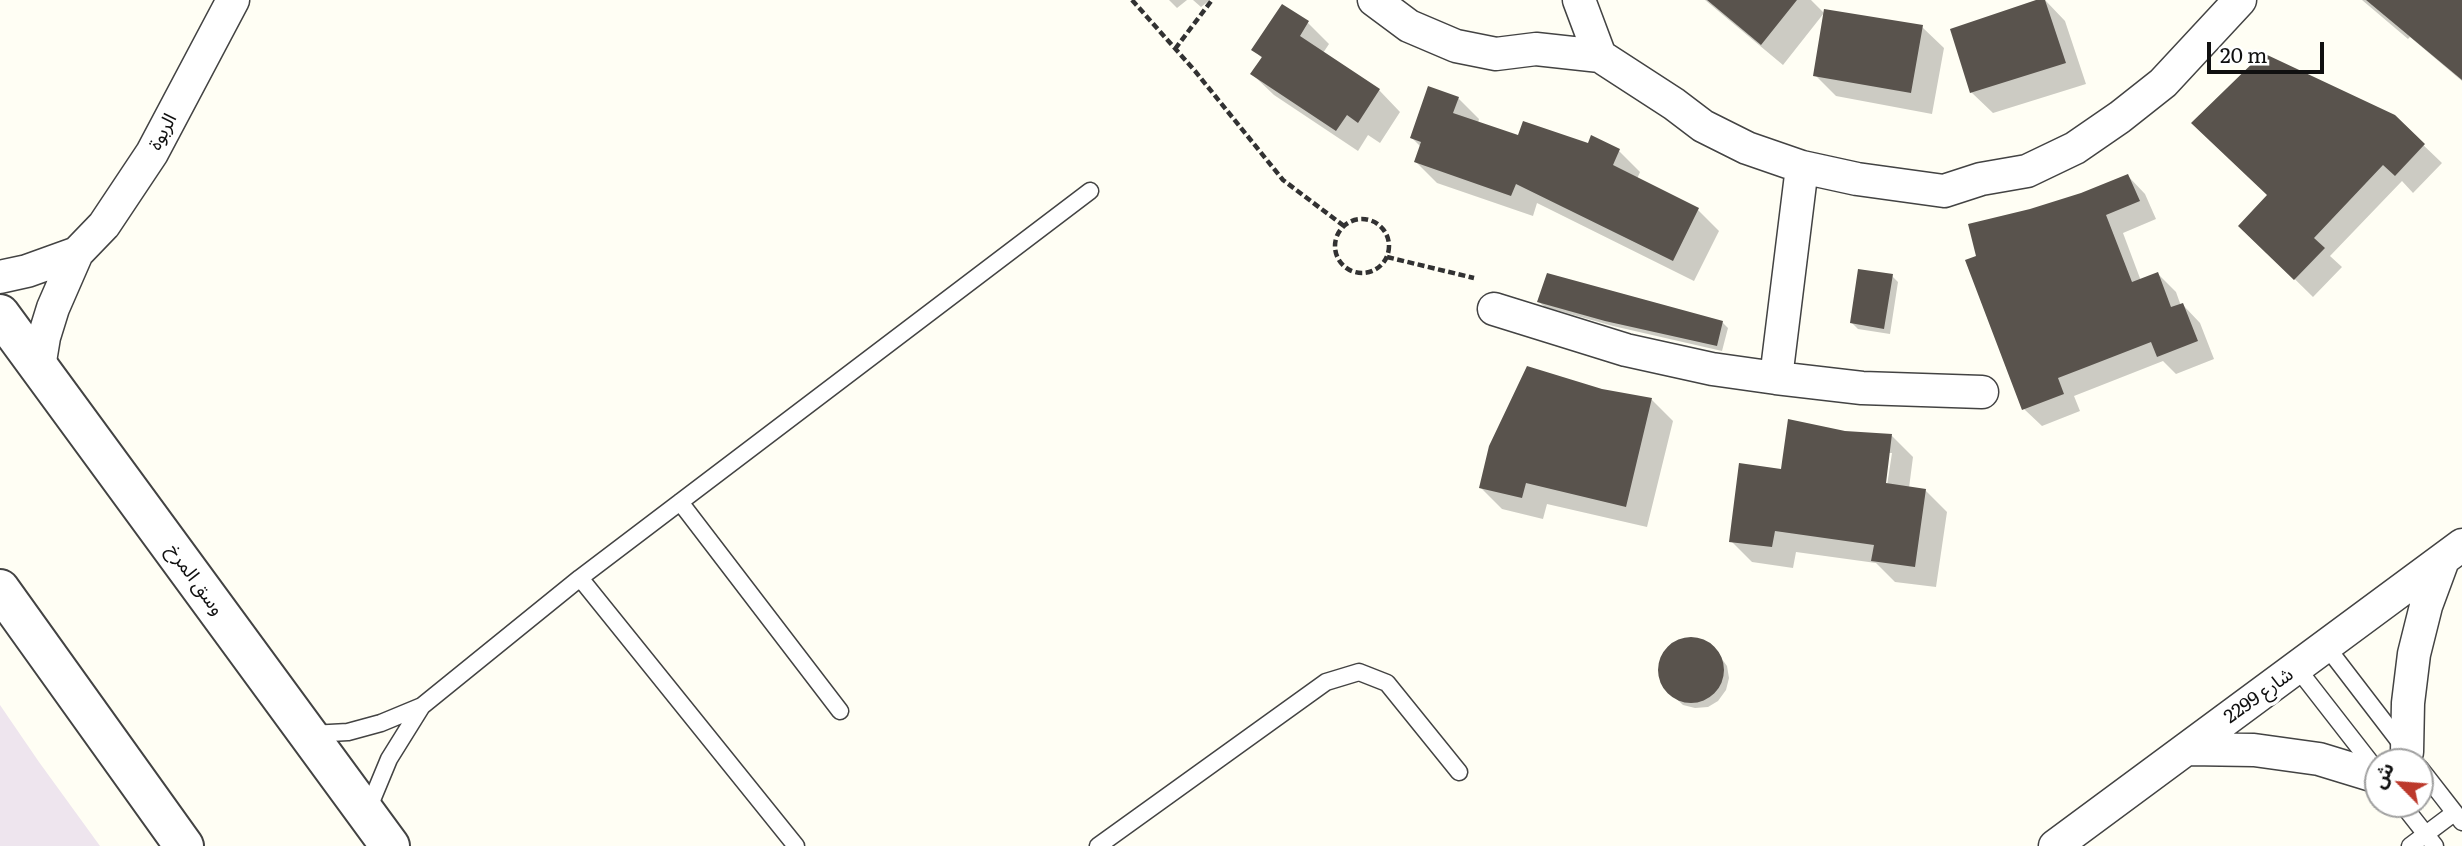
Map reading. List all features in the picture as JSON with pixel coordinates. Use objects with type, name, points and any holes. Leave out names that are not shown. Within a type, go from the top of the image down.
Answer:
[{"type":"street","name":"الربوة","points":[[39,367],[52,308],[77,253],[104,225],[152,153],[233,0]]},
{"type":"street","points":[[1374,0],[1409,26],[1456,46],[1496,54],[1536,49],[1600,56],[1703,126],[1747,148],[1802,167],[1857,179],[1944,191],[1981,179],[2026,172],[2075,148],[2162,83],[2240,0]]},
{"type":"street","points":[[1579,0],[1600,56]]},
{"type":"street","points":[[1776,378],[1802,167]]},
{"type":"street","name":"الربوة","points":[[0,277],[53,263],[77,253]]},
{"type":"street","points":[[1494,309],[1626,350],[1712,369],[1863,388],[1982,392]]},
{"type":"street","name":"وسق المرخ","points":[[0,314],[390,846]]},
{"type":"street","points":[[2413,748],[2408,703],[2414,654],[2426,606],[2453,552]]},
{"type":"street","name":"شارع 2299","points":[[2055,846],[2453,552]]},
{"type":"street","points":[[0,589],[184,846]]},
{"type":"street","points":[[2188,749],[2254,750],[2319,759],[2364,771]]},
{"type":"lane","points":[[307,734],[348,732],[382,723],[422,706],[580,578],[1090,191]]},
{"type":"lane","points":[[680,502],[840,711]]},
{"type":"lane","points":[[580,578],[796,846]]},
{"type":"lane","points":[[2326,646],[2404,748]]},
{"type":"lane","points":[[2297,668],[2364,757]]},
{"type":"lane","points":[[1098,846],[1326,682],[1359,672],[1387,683],[1459,772]]},
{"type":"lane","points":[[366,814],[389,759],[422,706]]},
{"type":"lane","points":[[2410,846],[2430,840],[2458,817],[2434,786]]},
{"type":"lane","points":[[2413,818],[2430,840]]},
{"type":"path","points":[[1132,0],[1283,180],[1344,226]]},
{"type":"path","points":[[1175,49],[1212,0]]},
{"type":"path","points":[[1366,219],[1378,224],[1386,233],[1389,245],[1387,257],[1380,266],[1369,272],[1357,273],[1346,268],[1338,259],[1335,247],[1337,235],[1344,226],[1354,220],[1366,219]]},
{"type":"path","points":[[1387,257],[1476,279],[1499,292],[1494,309]]},
{"type":"shaded area","points":[[0,705],[39,762],[100,846],[0,846]]},
{"type":"building","points":[[1707,0],[1797,0],[1761,45]]},
{"type":"building","points":[[2036,0],[2045,0],[2066,63],[1970,93],[1950,29]]},
{"type":"building","points":[[2366,0],[2462,0],[2462,80]]},
{"type":"building","points":[[1282,4],[1309,21],[1300,36],[1380,89],[1358,123],[1347,115],[1336,131],[1250,74],[1262,57],[1251,50]]},
{"type":"building","points":[[1824,9],[1923,25],[1911,93],[1813,76]]},
{"type":"building","points":[[2263,53],[2395,115],[2425,144],[2395,176],[2383,165],[2314,238],[2325,248],[2294,280],[2238,226],[2267,195],[2191,123]]},
{"type":"building","points":[[1428,86],[1459,97],[1453,113],[1518,135],[1523,121],[1588,143],[1591,135],[1620,149],[1613,165],[1699,208],[1673,261],[1516,184],[1511,196],[1414,162],[1421,142],[1410,138]]},
{"type":"building","points":[[2128,174],[2140,201],[2106,215],[2132,282],[2158,272],[2171,307],[2183,303],[2198,341],[2157,357],[2151,342],[2058,378],[2064,394],[2022,410],[1965,260],[1976,256],[1968,224],[2030,209]]},
{"type":"building","points":[[1858,269],[1893,274],[1884,329],[1850,323]]},
{"type":"building","points":[[1547,273],[1723,321],[1717,346],[1605,321],[1537,302]]},
{"type":"building","points":[[1527,366],[1602,389],[1652,398],[1626,507],[1526,483],[1522,498],[1479,488],[1489,446]]},
{"type":"building","points":[[1788,419],[1845,431],[1892,434],[1886,483],[1926,489],[1915,567],[1871,561],[1874,545],[1775,531],[1772,547],[1729,542],[1739,463],[1781,469]]},
{"type":"building","points":[[1691,637],[1704,640],[1714,647],[1721,657],[1724,670],[1721,683],[1714,693],[1704,700],[1691,703],[1678,700],[1668,693],[1661,683],[1658,670],[1661,657],[1668,647],[1678,640]]}]
